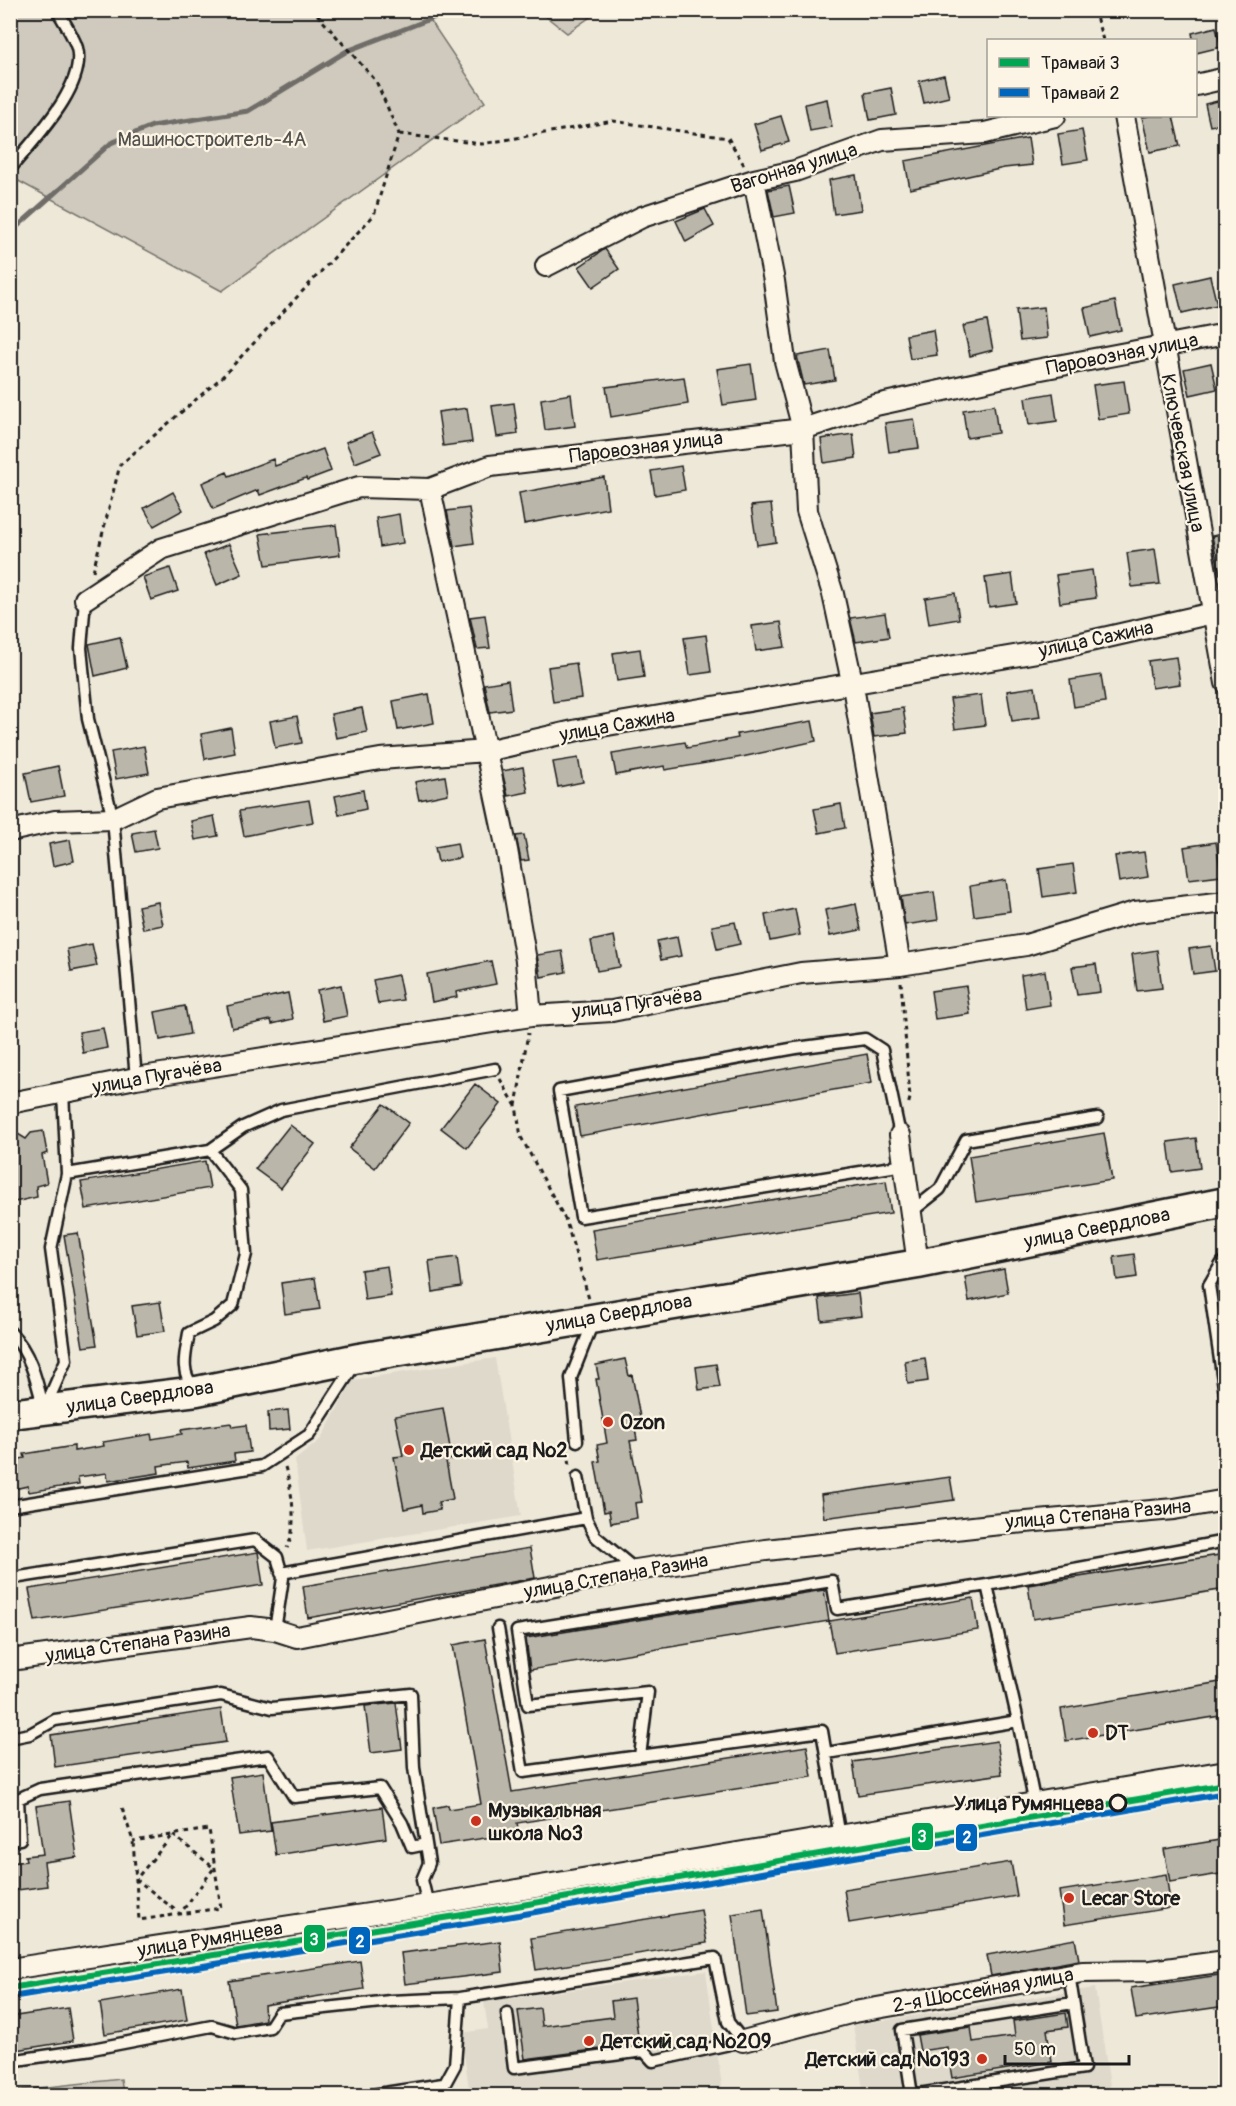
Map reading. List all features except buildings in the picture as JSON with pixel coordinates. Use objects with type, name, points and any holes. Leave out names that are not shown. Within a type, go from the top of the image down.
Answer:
[{"type":"street","points":[[1197,85],[1226,78]]},
{"type":"street","name":"Вагонная улица","points":[[546,266],[642,217],[754,180],[795,171],[882,140],[985,133],[1051,117]]},
{"type":"street","name":"Ключевская улица","points":[[1124,117],[1163,346],[1219,611],[1226,683]]},
{"type":"street","points":[[754,180],[774,281],[785,361],[803,429],[807,512],[833,594],[853,686],[900,965]]},
{"type":"street","name":"Паровозная улица","points":[[85,599],[161,549],[359,487],[430,489],[490,466],[803,429],[876,405],[1226,334]]},
{"type":"street","points":[[430,489],[486,751],[523,939],[531,1016]]},
{"type":"street","name":"улица Сажина","points":[[10,831],[55,821],[113,819],[157,798],[380,759],[486,751],[578,730],[853,686],[1055,649],[1219,611]]},
{"type":"street","name":"улица Пугачёва","points":[[10,1103],[136,1078],[531,1016],[612,1011],[801,973],[900,965],[1026,945],[1135,912],[1226,902]]},
{"type":"street","points":[[900,1136],[918,1264]]},
{"type":"street","name":"улица Свердлова","points":[[10,1414],[197,1391],[359,1358],[918,1264],[1226,1202]]},
{"type":"street","name":"улица Степана Разина","points":[[10,1660],[251,1628],[275,1630],[297,1637],[636,1570],[766,1550],[991,1524],[1174,1509],[1226,1500]]},
{"type":"street","name":"улица Румянцева","points":[[10,1969],[428,1905],[1035,1805],[1226,1771]]},
{"type":"street","name":"2-я Шоссейная улица","points":[[743,2041],[854,2012],[1069,1974],[1151,1971],[1226,1961]]},
{"type":"lane","points":[[10,169],[69,93],[78,59],[77,48],[57,10]]},
{"type":"lane","points":[[85,599],[81,648],[88,719],[113,819],[136,1078]]},
{"type":"lane","points":[[900,1136],[882,1050],[865,1039],[796,1048],[559,1091],[581,1216],[904,1165]]},
{"type":"lane","points":[[67,1174],[210,1150],[243,1126],[281,1110],[495,1069]]},
{"type":"lane","points":[[44,1410],[66,1360],[51,1249],[67,1174],[63,1092]]},
{"type":"lane","points":[[911,1212],[940,1189],[966,1140],[1098,1118]]},
{"type":"lane","points":[[197,1391],[187,1380],[184,1365],[189,1333],[214,1322],[233,1305],[246,1254],[241,1190],[210,1150]]},
{"type":"lane","points":[[1226,1261],[1222,1263],[1209,1285],[1226,1401]]},
{"type":"lane","points":[[577,1441],[571,1378],[595,1317]]},
{"type":"lane","points":[[10,1332],[20,1342],[34,1374],[44,1410]]},
{"type":"lane","points":[[10,1506],[262,1466],[309,1435],[359,1358]]},
{"type":"lane","points":[[578,1477],[586,1518],[596,1536],[636,1570]]},
{"type":"lane","points":[[281,1573],[586,1518]]},
{"type":"lane","points":[[20,1576],[255,1540],[278,1560],[281,1573],[283,1592],[275,1630]]},
{"type":"lane","points":[[640,1756],[648,1692],[528,1705],[517,1631],[832,1581],[837,1609],[987,1585],[1226,1541]]},
{"type":"lane","points":[[987,1585],[1035,1805]]},
{"type":"lane","points":[[498,1628],[523,1772],[822,1731],[840,1837]]},
{"type":"lane","points":[[10,1738],[30,1734],[55,1720],[221,1695],[272,1708],[411,1694],[414,1767],[429,1863],[422,1880],[428,1905]]},
{"type":"lane","points":[[827,1753],[1018,1721]]},
{"type":"lane","points":[[10,1840],[20,1839],[18,1799],[40,1789],[268,1756],[294,1797],[380,1788],[402,1823],[412,1846],[426,1844]]},
{"type":"lane","points":[[10,2061],[92,2049],[212,2026],[236,2033],[270,2027],[279,2013],[390,2001],[460,1998],[715,1958],[728,2022],[743,2041],[653,2061],[644,2051],[514,2068],[507,2013]]},
{"type":"lane","points":[[1069,1974],[1084,2068],[912,2095],[902,2030],[1073,2003]]},
{"type":"lane","points":[[438,2096],[455,2065],[460,1998]]},
{"type":"lane","points":[[365,2096],[443,2084]]},
{"type":"path","points":[[85,599],[120,465],[222,377],[374,215],[399,134],[376,81],[314,10]]},
{"type":"path","points":[[1094,10],[1103,39]]},
{"type":"path","points":[[399,134],[482,144],[613,121],[728,138],[754,180]]},
{"type":"path","points":[[900,965],[910,1098],[900,1136]]},
{"type":"path","points":[[531,1016],[516,1106],[521,1137],[567,1221],[595,1317]]},
{"type":"path","points":[[495,1069],[516,1106]]},
{"type":"path","points":[[278,1560],[288,1547],[293,1535],[290,1484],[281,1454]]},
{"type":"path","points":[[122,1808],[133,1840],[139,1920],[221,1908],[209,1829],[133,1840]]},
{"type":"path","points":[[173,1835],[214,1868]]},
{"type":"path","points":[[136,1879],[173,1835]]},
{"type":"path","points":[[180,1914],[214,1868]]},
{"type":"path","points":[[136,1879],[180,1914]]},
{"type":"shaded area","name":"Детский сад №2","points":[[495,1358],[521,1516],[307,1551],[295,1460],[321,1439],[353,1380]]},
{"type":"shaded area","name":"Детский сад №209","points":[[706,1971],[723,2094],[470,2095],[461,2033],[488,2029],[484,2002]]},
{"type":"shaded area","name":"Детский сад №193","points":[[1095,1988],[1111,2092],[1087,2096],[864,2095],[853,2025]]},
{"type":"green space","points":[[539,10],[599,11],[567,33]]},
{"type":"green space","name":"Машиностроитель-4А","points":[[10,11],[424,11],[485,102],[222,291],[11,177]]},
{"type":"green space","points":[[121,2079],[123,2095],[11,2095],[11,2091]]},
{"type":"waterway","points":[[10,233],[111,143],[152,126],[248,111],[347,51],[438,16],[442,10]]},
{"type":"tram line","name":"3","points":[[10,1988],[487,1911],[1226,1784]]},
{"type":"tram line","name":"2","points":[[11,1997],[489,1920],[1226,1793]]},
{"type":"place","name":"Ozon","points":[[608,1422]]},
{"type":"place","name":"Детский сад №2","points":[[409,1450]]},
{"type":"place","name":"DT","points":[[1093,1733]]},
{"type":"place","name":"Улица Румянцева","points":[[1118,1803]]},
{"type":"place","name":"Музыкальная школа №3","points":[[476,1821]]},
{"type":"place","name":"Lecar Store","points":[[1069,1898]]},
{"type":"place","name":"Детский сад №209","points":[[589,2041]]},
{"type":"place","name":"Детский сад №193","points":[[982,2059]]}]
